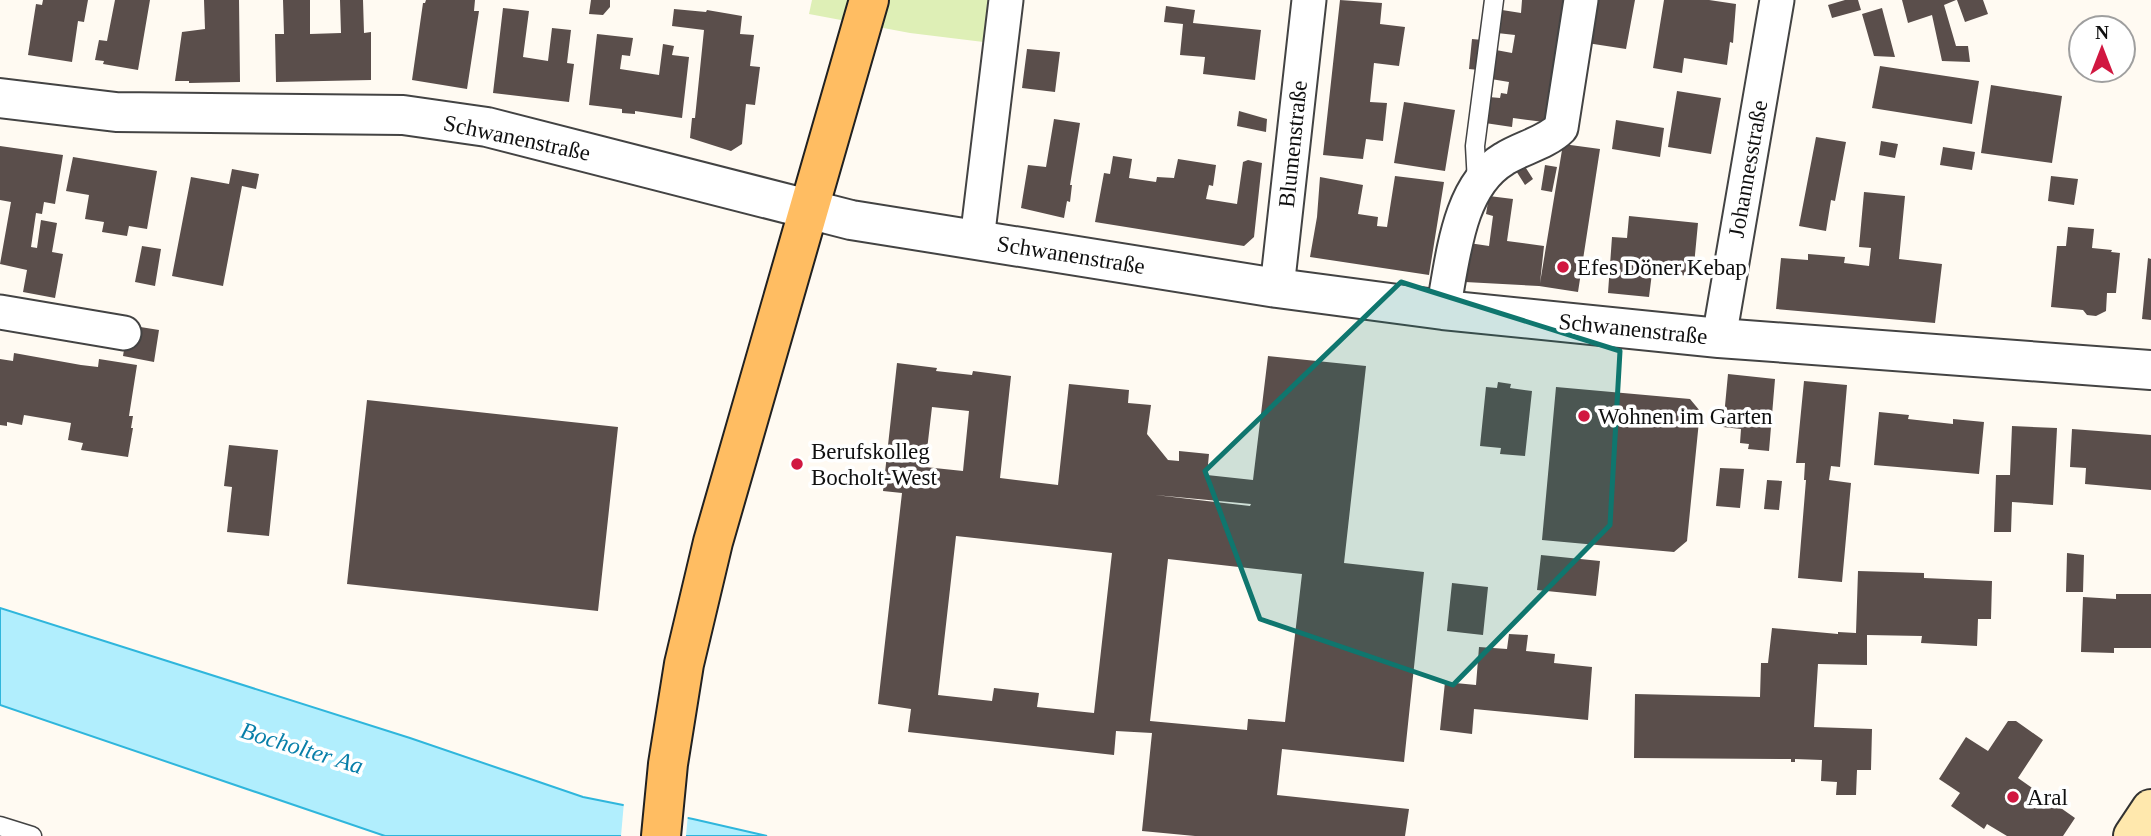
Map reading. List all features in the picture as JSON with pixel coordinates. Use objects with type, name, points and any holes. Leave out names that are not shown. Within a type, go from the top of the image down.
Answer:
[{"type":"main road","points":[[661,836],[668,764],[684,664],[713,542],[869,0]]},
{"type":"main road","points":[[2133,836],[2151,809]]},
{"type":"street","points":[[977,240],[1006,0]]},
{"type":"street","name":"Blumenstraße","points":[[1278,288],[1309,0]]},
{"type":"street","points":[[1443,310],[1463,214],[1477,183],[1502,160],[1561,128],[1581,0]]},
{"type":"street","name":"Johannesstraße","points":[[1719,338],[1777,0]]},
{"type":"street","name":"Schwanenstraße","points":[[0,98],[116,112],[403,115],[487,127],[851,220],[1278,288],[1443,310],[1719,338],[2151,370]]},
{"type":"street","points":[[0,312],[124,333]]},
{"type":"lane","points":[[1477,183],[1475,146],[1494,0]]},
{"type":"lane","points":[[0,826],[32,836]]},
{"type":"highlighted area","points":[[1401,282],[1620,351],[1610,525],[1453,685],[1260,619],[1205,471]]},
{"type":"green space","points":[[812,0],[1014,0],[1008,45],[910,33],[809,14]]},
{"type":"water","name":"Bocholter Aa","points":[[0,608],[410,738],[583,797],[767,836],[385,836],[0,705]]},
{"type":"pier","points":[[624,802],[688,814],[686,836],[621,836]]},
{"type":"building","points":[[43,0],[88,0],[84,22],[78,21],[72,62],[28,55],[36,4],[42,5]]},
{"type":"building","points":[[115,0],[150,0],[138,70],[95,60],[99,40],[107,41]]},
{"type":"building","points":[[204,0],[239,0],[240,82],[175,81],[182,32],[205,29]]},
{"type":"building","points":[[283,0],[310,0],[310,34],[341,33],[340,0],[363,0],[364,33],[371,32],[371,80],[276,82],[275,34],[284,34]]},
{"type":"building","points":[[426,0],[475,0],[474,11],[479,11],[467,89],[412,80],[423,3]]},
{"type":"building","points":[[591,0],[610,0],[610,7],[603,15],[589,14]]},
{"type":"building","points":[[1340,0],[1382,3],[1380,24],[1405,27],[1399,66],[1374,63],[1370,102],[1387,103],[1383,141],[1366,139],[1363,159],[1323,155]]},
{"type":"building","points":[[1522,0],[1564,0],[1544,122],[1513,118],[1512,127],[1485,123],[1489,97],[1500,98],[1501,93],[1507,94],[1509,82],[1491,79],[1496,50],[1512,53],[1515,35],[1497,33],[1502,10],[1521,13]]},
{"type":"building","points":[[1594,0],[1635,0],[1626,49],[1587,43]]},
{"type":"building","points":[[1664,0],[1709,0],[1736,4],[1733,43],[1730,42],[1727,65],[1684,58],[1682,73],[1653,68]]},
{"type":"building","points":[[1845,0],[1858,0],[1861,10],[1832,18],[1828,5]]},
{"type":"building","points":[[1902,0],[1956,0],[1944,5],[1956,46],[1968,46],[1970,62],[1942,61],[1932,15],[1908,23]]},
{"type":"building","points":[[1957,0],[1983,0],[1988,14],[1965,22]]},
{"type":"building","points":[[1166,6],[1195,10],[1193,23],[1261,30],[1255,80],[1203,74],[1205,57],[1180,55],[1183,24],[1164,22]]},
{"type":"building","points":[[503,8],[529,11],[523,57],[548,61],[552,28],[571,30],[567,63],[574,64],[569,102],[493,93]]},
{"type":"building","points":[[1882,8],[1895,57],[1874,56],[1862,14]]},
{"type":"building","points":[[674,9],[707,10],[742,16],[740,34],[754,35],[750,66],[760,67],[755,105],[746,104],[742,144],[731,151],[690,138],[692,118],[695,118],[704,30],[672,26]]},
{"type":"building","points":[[597,34],[633,38],[630,56],[622,55],[620,69],[659,75],[663,44],[674,46],[672,55],[689,57],[682,118],[635,111],[635,114],[622,113],[622,109],[589,105]]},
{"type":"building","points":[[1472,39],[1483,40],[1479,70],[1469,69]]},
{"type":"building","points":[[1027,49],[1060,52],[1055,92],[1022,88]]},
{"type":"building","points":[[1880,66],[1979,81],[1972,124],[1872,108]]},
{"type":"building","points":[[1991,85],[2062,96],[2052,163],[1981,153]]},
{"type":"building","points":[[1677,91],[1721,98],[1711,154],[1668,147]]},
{"type":"building","points":[[1404,102],[1455,110],[1445,171],[1394,163]]},
{"type":"building","points":[[1239,111],[1267,119],[1266,132],[1237,126]]},
{"type":"building","points":[[1054,119],[1080,123],[1070,185],[1070,202],[1067,201],[1064,218],[1021,208],[1028,165],[1046,167]]},
{"type":"building","points":[[1616,120],[1664,128],[1660,157],[1612,149]]},
{"type":"building","points":[[1816,137],[1846,142],[1835,201],[1831,200],[1826,231],[1799,226]]},
{"type":"building","points":[[1881,141],[1898,144],[1895,158],[1879,155]]},
{"type":"building","points":[[1563,144],[1600,149],[1578,292],[1539,286],[1465,282],[1469,243],[1489,246],[1493,216],[1486,214],[1489,196],[1513,199],[1507,241],[1544,246],[1540,283]]},
{"type":"building","points":[[0,146],[63,155],[55,204],[44,202],[42,214],[36,213],[31,247],[37,248],[41,220],[57,223],[52,252],[63,254],[55,298],[23,292],[27,270],[0,264],[11,202],[0,200]]},
{"type":"building","points":[[1943,147],[1975,152],[1972,170],[1940,165]]},
{"type":"building","points":[[1113,156],[1132,159],[1129,178],[1156,182],[1157,177],[1174,178],[1178,159],[1216,165],[1213,186],[1209,185],[1206,199],[1237,204],[1243,162],[1248,160],[1262,163],[1254,237],[1244,246],[1095,222],[1104,173],[1110,174]]},
{"type":"building","points":[[73,157],[157,171],[147,229],[129,226],[127,236],[102,232],[104,222],[85,219],[89,195],[66,191]]},
{"type":"building","points":[[1522,162],[1533,179],[1525,185],[1513,166]]},
{"type":"building","points":[[1545,165],[1557,167],[1552,192],[1541,190]]},
{"type":"building","points":[[232,169],[259,174],[256,189],[242,186],[223,286],[172,276],[191,177],[229,184]]},
{"type":"building","points":[[1395,176],[1444,182],[1429,275],[1310,257],[1320,177],[1363,185],[1358,214],[1378,217],[1377,226],[1387,227]]},
{"type":"building","points":[[2051,176],[2078,179],[2074,205],[2048,201]]},
{"type":"building","points":[[1864,192],[1905,196],[1899,259],[1942,264],[1935,323],[1776,309],[1781,258],[1808,260],[1808,254],[1845,257],[1844,263],[1869,266],[1871,248],[1859,247]]},
{"type":"building","points":[[1629,216],[1698,223],[1693,276],[1652,273],[1649,297],[1608,293],[1612,237],[1627,238]]},
{"type":"building","points":[[2068,227],[2094,229],[2092,248],[2120,253],[2116,293],[2107,293],[2106,311],[2096,316],[2087,315],[2083,310],[2051,307],[2057,246],[2066,246]]},
{"type":"building","points":[[142,246],[161,249],[155,286],[135,282]]},
{"type":"building","points":[[2148,258],[2151,259],[2151,320],[2142,319]]},
{"type":"building","points":[[128,325],[159,330],[154,362],[123,356]]},
{"type":"building","points":[[14,353],[98,367],[99,359],[137,365],[129,416],[133,416],[133,428],[128,457],[81,450],[83,443],[68,440],[71,423],[24,415],[22,425],[7,422],[7,426],[0,425],[0,359],[13,361]]},
{"type":"building","points":[[1268,356],[1366,366],[1344,563],[1424,572],[1404,762],[1282,749],[1277,795],[1409,809],[1405,836],[1195,836],[1142,831],[1152,733],[1116,731],[1114,755],[908,732],[911,709],[878,704],[902,493],[883,491],[897,363],[937,368],[936,371],[972,375],[973,371],[1011,376],[1000,478],[1058,485],[1069,384],[1129,390],[1128,403],[1151,405],[1147,434],[1168,460],[1179,461],[1179,451],[1209,454],[1207,475],[1253,480]],"holes":[[[932,407],[969,411],[963,471],[925,467]],[[1155,495],[1251,504],[1250,506]],[[956,536],[1112,553],[1094,713],[1037,707],[1039,693],[994,688],[992,701],[938,695]],[[1168,559],[1302,574],[1285,722],[1248,719],[1247,730],[1150,721]]]},
{"type":"building","points":[[1728,374],[1775,379],[1769,451],[1748,449],[1749,444],[1740,443],[1741,429],[1723,427]]},
{"type":"building","points":[[1804,381],[1847,385],[1840,467],[1831,466],[1829,480],[1851,483],[1842,582],[1798,578],[1806,480],[1805,463],[1796,463]]},
{"type":"building","points":[[1498,382],[1511,384],[1510,388],[1532,391],[1525,456],[1500,454],[1501,448],[1480,446],[1486,387],[1497,388]]},
{"type":"building","points":[[1556,387],[1690,399],[1700,411],[1687,541],[1674,552],[1542,540]]},
{"type":"building","points":[[367,400],[618,427],[598,611],[347,584]]},
{"type":"building","points":[[1879,412],[1909,415],[1908,419],[1953,424],[1953,419],[1984,422],[1979,474],[1874,465]]},
{"type":"building","points":[[2012,426],[2057,428],[2053,505],[2012,502],[2011,532],[1994,532],[1996,475],[2010,475]]},
{"type":"building","points":[[2072,429],[2151,435],[2151,490],[2085,484],[2086,468],[2070,467]]},
{"type":"building","points":[[229,445],[278,450],[269,536],[227,532],[232,487],[224,486]]},
{"type":"building","points":[[1720,468],[1744,469],[1740,508],[1716,506]]},
{"type":"building","points":[[1767,480],[1782,481],[1779,510],[1764,509]]},
{"type":"building","points":[[2067,553],[2084,555],[2083,592],[2066,592]]},
{"type":"building","points":[[1541,555],[1600,561],[1596,596],[1537,590]]},
{"type":"building","points":[[1858,571],[1924,573],[1924,578],[1992,581],[1991,619],[1978,619],[1977,646],[1921,643],[1922,636],[1867,635],[1867,665],[1818,664],[1814,727],[1872,729],[1871,770],[1857,770],[1856,795],[1836,795],[1837,782],[1821,781],[1822,760],[1795,759],[1795,762],[1791,762],[1791,759],[1634,758],[1635,694],[1760,697],[1761,663],[1768,663],[1772,628],[1856,633]]},
{"type":"building","points":[[1452,583],[1488,587],[1483,635],[1447,631]]},
{"type":"building","points":[[2116,594],[2151,594],[2151,648],[2114,648],[2114,653],[2081,652],[2083,597],[2116,599]]},
{"type":"building","points":[[1509,634],[1528,635],[1526,651],[1555,654],[1554,663],[1592,667],[1588,720],[1474,709],[1472,734],[1440,730],[1445,682],[1476,685],[1479,647],[1507,649]]},
{"type":"building","points":[[2008,721],[2016,721],[2043,740],[2018,778],[2075,818],[2063,836],[2007,836],[1987,824],[1984,829],[1951,806],[1960,793],[1939,779],[1966,737],[1988,751]]},
{"type":"place","name":"Efes Döner Kebap","points":[[1563,267]]},
{"type":"place","name":"Wohnen im Garten","points":[[1584,416]]},
{"type":"place","name":"Berufskolleg Bocholt-West","points":[[797,464]]},
{"type":"place","name":"Aral","points":[[2013,797]]}]
